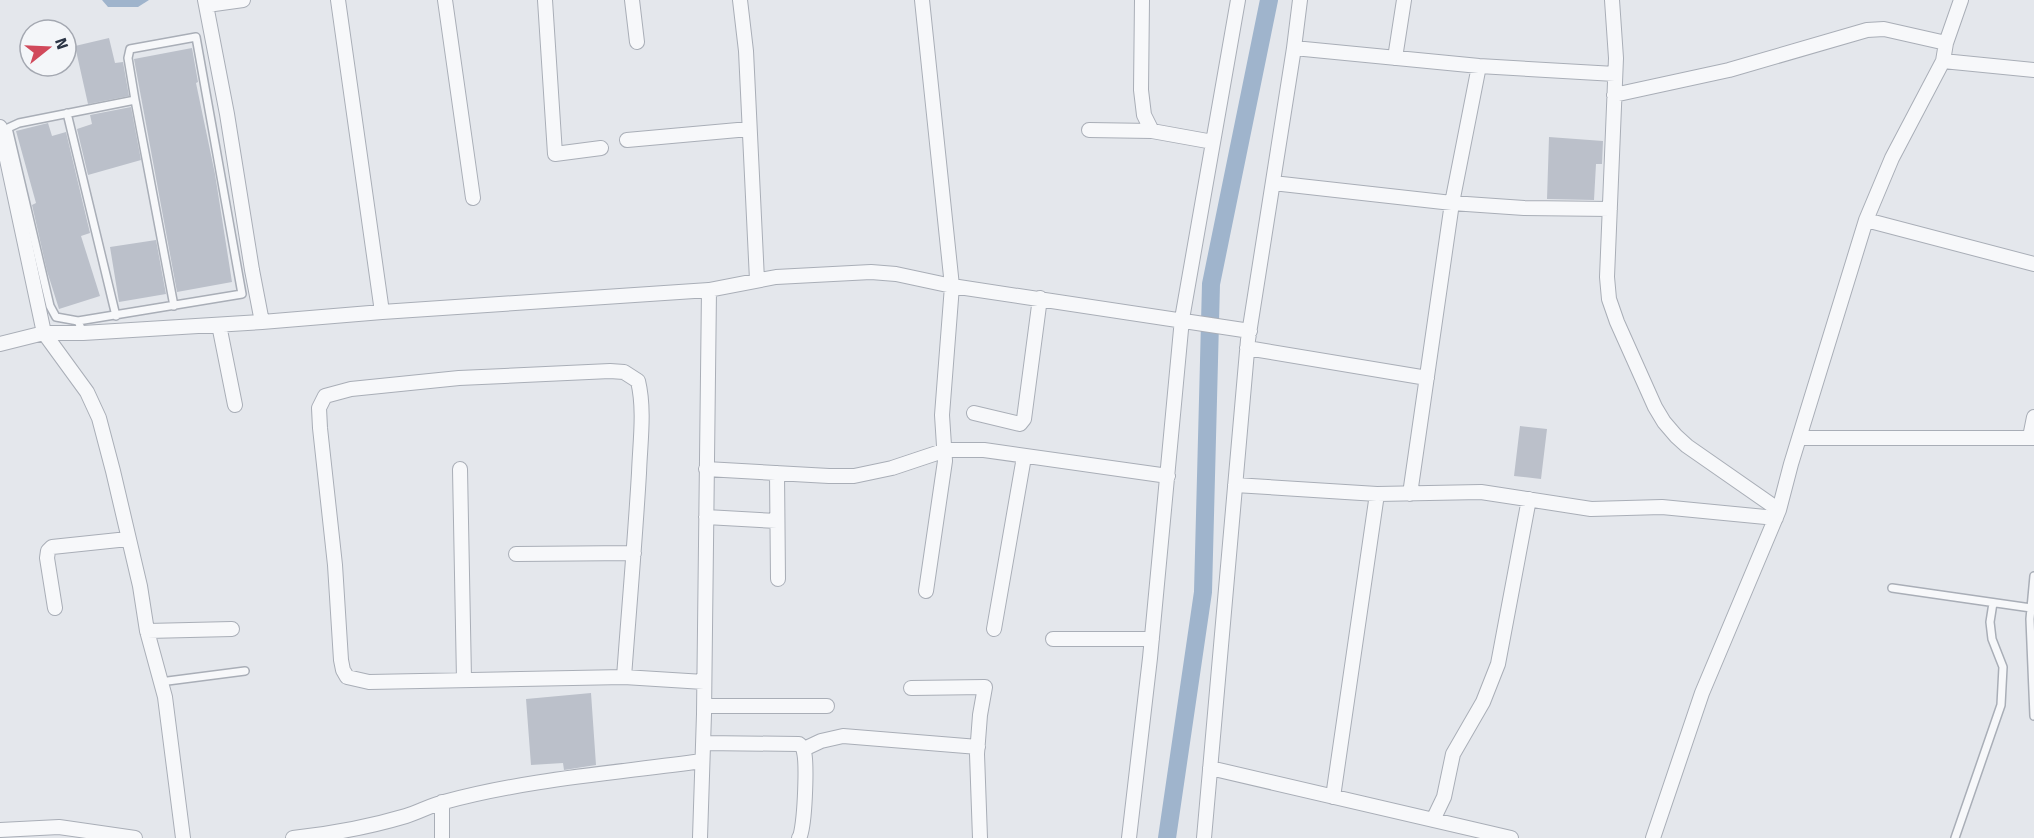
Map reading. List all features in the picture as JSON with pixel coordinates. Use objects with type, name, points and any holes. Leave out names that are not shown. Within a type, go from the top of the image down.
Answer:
[{"type":"street","points":[[243,0],[206,3],[262,322]]},
{"type":"street","points":[[338,0],[382,312]]},
{"type":"street","points":[[445,0],[473,198]]},
{"type":"street","points":[[545,0],[555,154],[601,148]]},
{"type":"street","points":[[632,0],[637,42]]},
{"type":"street","points":[[740,0],[746,51],[757,280]]},
{"type":"street","points":[[922,0],[952,286],[942,415],[946,450],[926,591]]},
{"type":"street","points":[[1142,0],[1141,90],[1144,115],[1152,131]]},
{"type":"street","points":[[1129,838],[1187,320],[1213,142],[1238,0]]},
{"type":"street","points":[[1204,838],[1247,348],[1300,0]]},
{"type":"street","points":[[1395,58],[1404,0]]},
{"type":"street","points":[[1612,0],[1615,74],[1607,277],[1609,299],[1617,322],[1664,422],[1688,446],[1777,514]]},
{"type":"street","points":[[1653,838],[1702,693],[1777,514],[1866,220],[1892,158],[1943,61],[1962,0]]},
{"type":"street","points":[[1614,96],[1729,70],[1867,30],[1884,29],[1947,43]]},
{"type":"street","points":[[1294,48],[1479,66],[1615,74]]},
{"type":"street","points":[[1943,61],[2034,70]]},
{"type":"street","points":[[1410,494],[1452,203],[1479,66]]},
{"type":"street","points":[[0,127],[44,333],[76,375],[99,418],[140,586],[147,631],[160,681],[171,739],[183,838]]},
{"type":"street","points":[[627,140],[749,129]]},
{"type":"street","points":[[1089,130],[1152,131],[1213,142]]},
{"type":"street","points":[[1273,183],[1452,203],[1524,208],[1610,209]]},
{"type":"street","points":[[1866,220],[2034,264]]},
{"type":"street","points":[[0,344],[80,327],[219,325],[709,290],[757,280],[871,272],[1250,331]]},
{"type":"street","points":[[700,838],[704,706],[709,290]]},
{"type":"street","points":[[974,413],[1020,424],[1024,419],[1040,298]]},
{"type":"street","points":[[219,325],[234,405]]},
{"type":"street","points":[[1247,348],[1427,378]]},
{"type":"street","points":[[624,676],[634,553],[641,394],[638,381],[632,375],[610,371],[475,377],[351,389],[325,396],[320,408],[321,428],[343,670],[347,677],[369,682],[624,676],[704,682]]},
{"type":"street","points":[[1800,438],[2032,437],[2034,417]]},
{"type":"street","points":[[706,469],[854,476],[892,468],[946,450],[984,450],[1168,477]]},
{"type":"street","points":[[994,629],[1024,457]]},
{"type":"street","points":[[460,469],[464,679]]},
{"type":"street","points":[[777,473],[778,579]]},
{"type":"street","points":[[1235,485],[1377,494],[1481,492],[1591,508],[1662,507],[1777,514]]},
{"type":"street","points":[[1333,797],[1377,494]]},
{"type":"street","points":[[1433,820],[1444,797],[1453,754],[1483,702],[1498,664],[1530,499]]},
{"type":"street","points":[[706,517],[777,520]]},
{"type":"street","points":[[55,608],[47,558],[48,551],[52,547],[128,539]]},
{"type":"street","points":[[516,554],[634,553]]},
{"type":"street","points":[[147,631],[232,629]]},
{"type":"street","points":[[1053,639],[1152,639]]},
{"type":"street","points":[[911,688],[985,687],[978,747],[980,838]]},
{"type":"street","points":[[704,706],[827,706]]},
{"type":"street","points":[[804,749],[843,736],[978,747]]},
{"type":"street","points":[[703,743],[799,744],[804,749],[806,759],[804,820],[802,835],[799,838]]},
{"type":"street","points":[[293,838],[318,836],[402,817],[442,802],[522,786],[702,761]]},
{"type":"street","points":[[1210,768],[1510,838]]},
{"type":"street","points":[[441,838],[442,802]]},
{"type":"street","points":[[0,830],[59,827],[135,838]]},
{"type":"lane","points":[[135,100],[19,123],[8,128],[50,306],[56,317],[80,327],[116,316],[174,306],[242,294],[196,37],[130,49],[128,58],[174,306]]},
{"type":"lane","points":[[67,113],[116,316]]},
{"type":"lane","points":[[2034,576],[2030,649],[2034,716]]},
{"type":"lane","points":[[1892,588],[2031,608]]},
{"type":"lane","points":[[1955,838],[2001,705],[2003,667],[1992,639],[1990,622],[1993,603]]},
{"type":"lane","points":[[160,681],[245,671]]},
{"type":"water","points":[[102,0],[149,0],[138,7],[108,7]]},
{"type":"building","points":[[109,38],[115,63],[123,62],[129,96],[88,104],[78,59],[78,45]]},
{"type":"building","points":[[192,48],[198,82],[196,83],[215,174],[232,282],[177,292],[134,59]]},
{"type":"building","points":[[131,107],[141,160],[88,175],[77,129],[92,124],[90,115]]},
{"type":"building","points":[[48,123],[52,136],[66,132],[90,233],[81,236],[100,296],[59,309],[47,271],[32,205],[36,203],[16,131]]},
{"type":"building","points":[[1549,137],[1603,141],[1602,164],[1596,164],[1594,200],[1547,199]]},
{"type":"building","points":[[156,240],[166,294],[119,302],[110,247]]},
{"type":"building","points":[[1520,426],[1547,429],[1541,479],[1514,476]]},
{"type":"building","points":[[591,693],[596,765],[564,770],[563,763],[531,765],[526,699]]},
{"type":"waterway","points":[[1167,838],[1203,592],[1211,284],[1269,0]]}]
